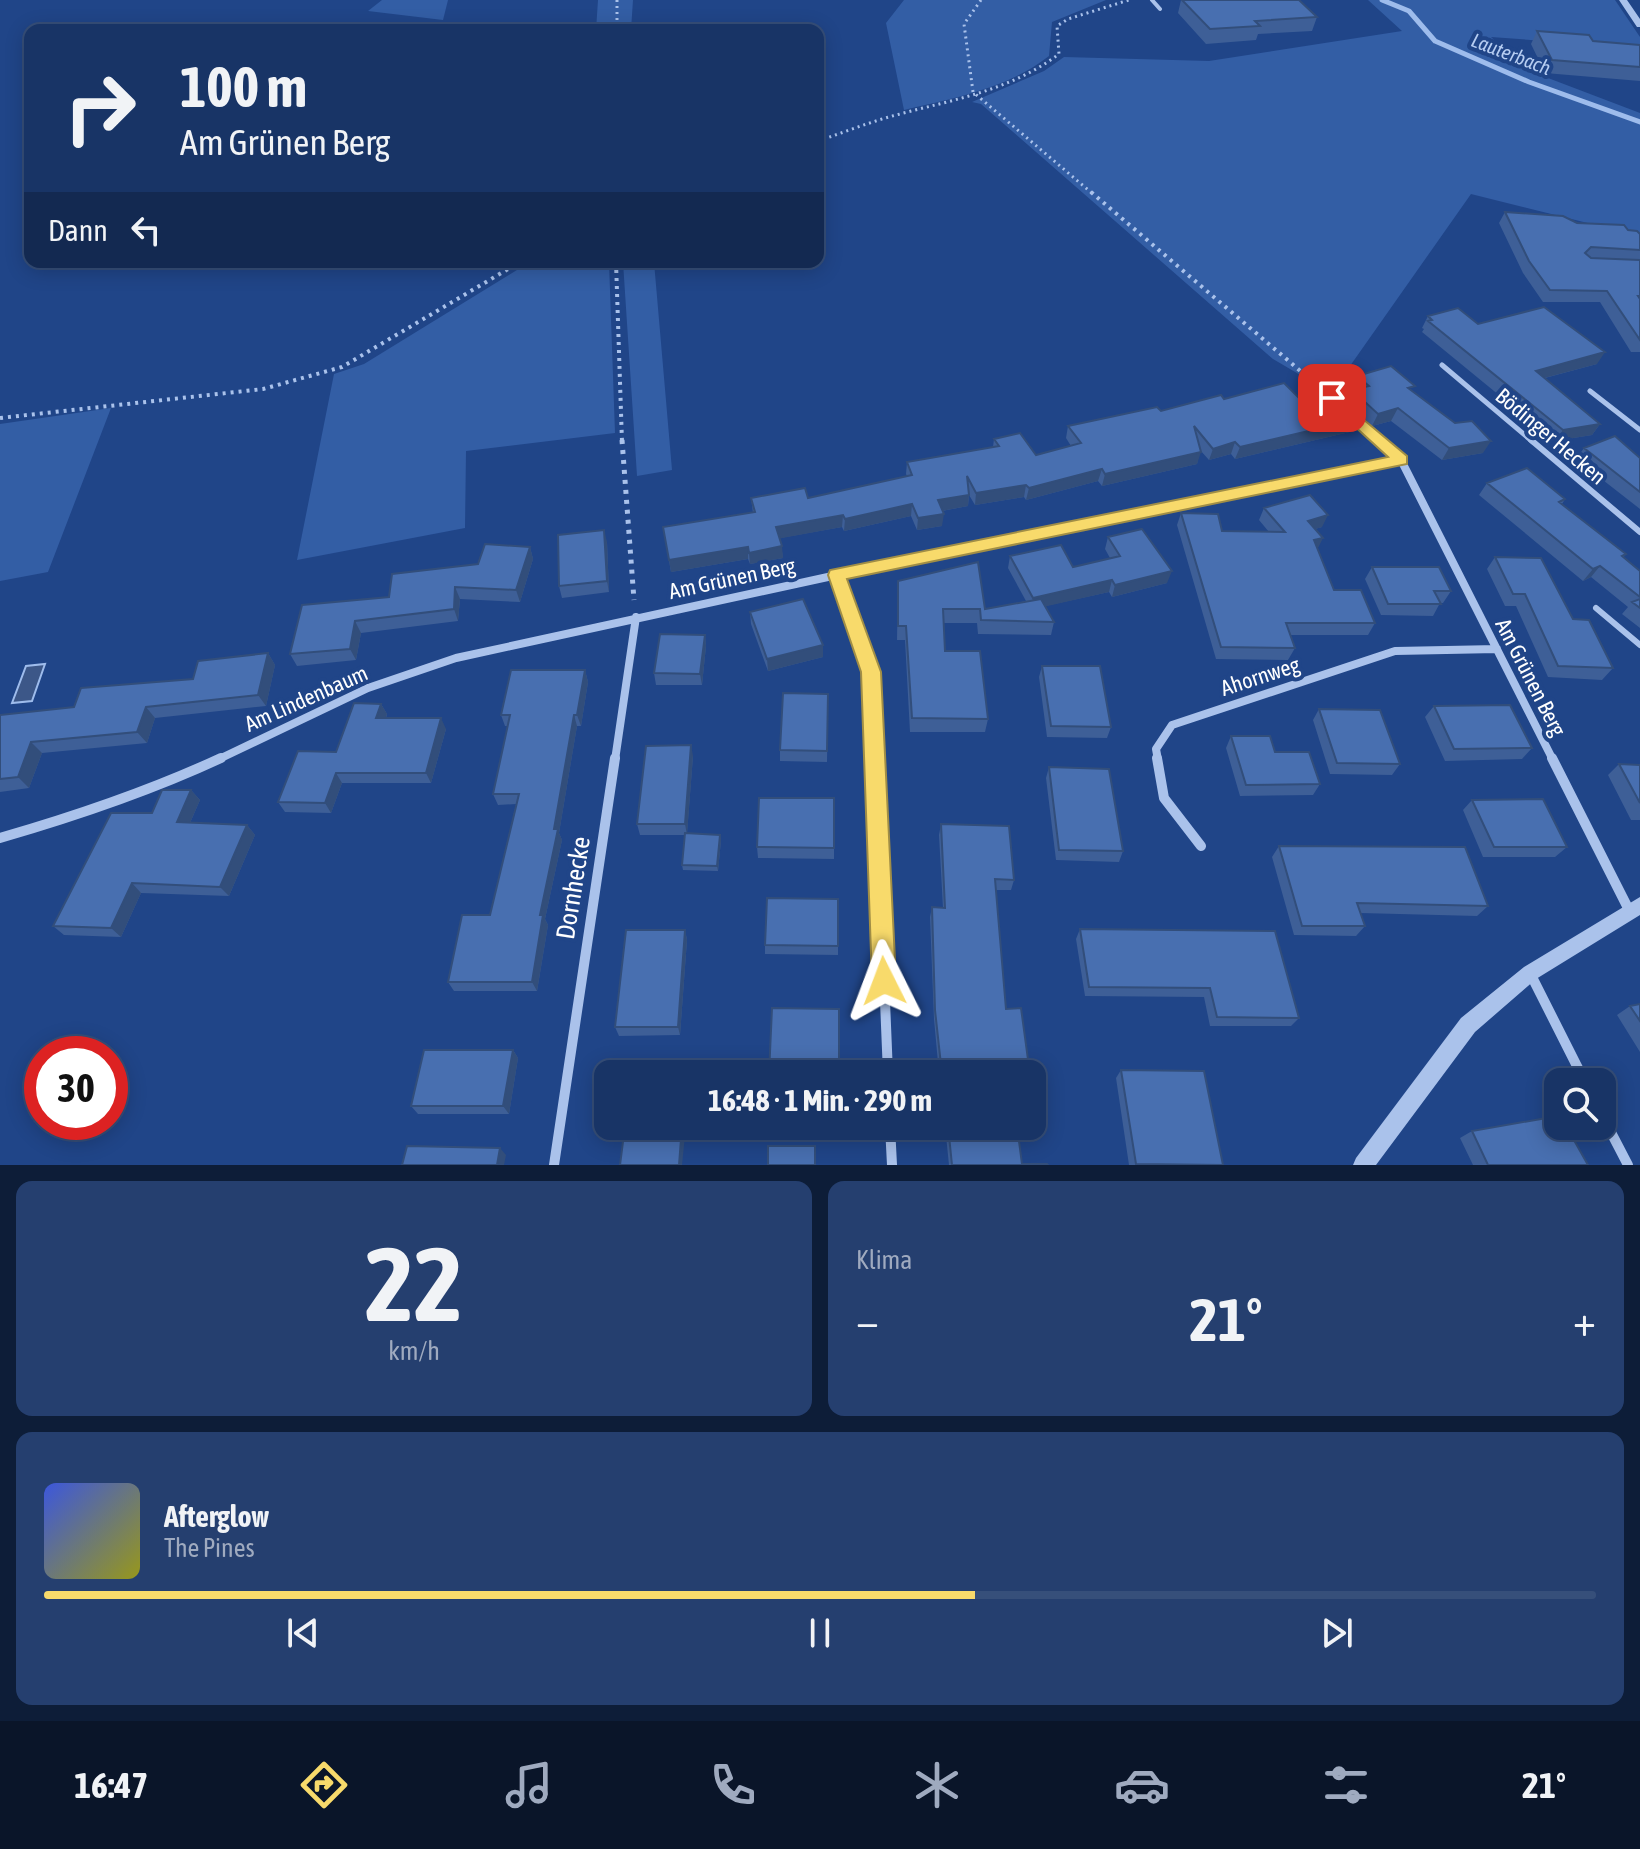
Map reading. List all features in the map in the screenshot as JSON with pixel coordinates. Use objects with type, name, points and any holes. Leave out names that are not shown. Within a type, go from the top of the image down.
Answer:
[{"type":"street","points":[[1623,0],[1640,25]]},
{"type":"street","name":"Am Grünen Berg","points":[[1332,398],[1401,460],[1497,649],[1635,908]]},
{"type":"street","name":"Am Grünen Berg","points":[[636,617],[1401,460]]},
{"type":"street","points":[[837,575],[871,672],[887,1060]]},
{"type":"street","name":"Am Lindenbaum","points":[[0,838],[74,817],[174,780],[368,688],[456,658],[636,617]]},
{"type":"street","name":"Dornhecke","points":[[554,1165],[636,617]]},
{"type":"street","name":"Ahornweg","points":[[1201,846],[1164,798],[1156,749],[1172,725],[1395,651],[1497,649]]},
{"type":"street","points":[[1363,1165],[1468,1025],[1530,973],[1635,908]]},
{"type":"street","points":[[1530,973],[1578,1068]]},
{"type":"street","points":[[891,1140],[892,1165]]},
{"type":"street","points":[[1615,1140],[1628,1165]]},
{"type":"lane","points":[[1152,0],[1160,9]]},
{"type":"lane","name":"Bödinger Hecken","points":[[1442,365],[1640,532]]},
{"type":"lane","points":[[1590,391],[1640,430]]},
{"type":"lane","points":[[1596,608],[1640,645]]},
{"type":"path","points":[[617,0],[617,24]]},
{"type":"path","points":[[981,0],[964,24],[973,92],[1332,398]]},
{"type":"path","points":[[824,139],[896,115],[978,96],[1043,67],[1059,54],[1057,26],[1068,19],[1129,0]]},
{"type":"path","points":[[0,418],[263,389],[342,367],[510,268]]},
{"type":"path","points":[[616,268],[623,468],[636,617]]},
{"type":"shaded area","points":[[382,0],[448,0],[443,20],[368,11]]},
{"type":"shaded area","points":[[598,0],[633,0],[631,24],[596,24]]},
{"type":"shaded area","points":[[904,0],[1106,0],[1052,22],[1049,56],[1016,77],[980,91],[904,110],[886,23]]},
{"type":"shaded area","points":[[1368,0],[1615,0],[1640,37],[1640,48],[1491,37],[1527,70],[1640,113],[1640,236],[1471,194],[1331,393],[1273,359],[981,104],[972,102],[1044,71],[1064,57],[1209,61],[1402,31]]},
{"type":"shaded area","points":[[520,268],[609,268],[615,433],[466,451],[465,528],[297,560],[334,374],[364,364]]},
{"type":"shaded area","points":[[623,268],[655,268],[672,470],[637,476]]},
{"type":"shaded area","points":[[111,408],[48,572],[0,581],[0,424]]},
{"type":"shaded area","points":[[45,664],[32,701],[12,703],[26,666]]},
{"type":"building","points":[[1182,0],[1299,0],[1317,17],[1255,21],[1260,26],[1210,29]]},
{"type":"building","points":[[1537,31],[1589,35],[1593,41],[1640,45],[1640,67],[1552,60]]},
{"type":"building","points":[[1505,212],[1563,216],[1577,223],[1624,225],[1628,230],[1637,231],[1640,234],[1640,250],[1591,247],[1585,253],[1591,258],[1640,260],[1640,340],[1607,291],[1550,290],[1529,261]]},
{"type":"building","points":[[1544,307],[1605,352],[1536,371],[1600,424],[1563,430],[1428,321],[1432,320],[1428,316],[1458,308],[1478,324]]},
{"type":"building","points":[[1391,366],[1415,386],[1408,388],[1455,423],[1472,421],[1491,441],[1449,448],[1398,408],[1378,414],[1352,390],[1369,386],[1357,376]]},
{"type":"building","points":[[1284,383],[1304,403],[1338,394],[1364,418],[1240,447],[1235,442],[1213,449],[1194,426],[1201,452],[1105,474],[1102,469],[1029,488],[1026,485],[976,493],[967,476],[969,495],[938,500],[944,514],[918,518],[912,504],[845,519],[843,515],[776,527],[782,546],[749,553],[748,547],[669,560],[663,527],[755,512],[751,498],[805,488],[808,498],[912,475],[907,462],[999,446],[994,439],[1020,433],[1036,455],[1081,443],[1068,426],[1157,407],[1161,411],[1221,395],[1224,399]]},
{"type":"building","points":[[1615,436],[1640,458],[1640,492],[1584,448]]},
{"type":"building","points":[[1527,468],[1565,499],[1559,502],[1626,554],[1622,556],[1640,571],[1640,597],[1600,566],[1593,569],[1487,483]]},
{"type":"building","points":[[1310,495],[1328,515],[1308,521],[1323,538],[1314,540],[1334,590],[1361,590],[1375,623],[1286,623],[1295,648],[1221,647],[1181,513],[1218,514],[1222,531],[1285,532],[1264,508]]},
{"type":"building","points":[[1142,529],[1172,571],[1115,585],[1112,580],[1033,598],[1010,556],[1061,545],[1073,567],[1120,556],[1108,537]]},
{"type":"building","points":[[604,530],[607,581],[559,586],[558,535]]},
{"type":"building","points":[[485,544],[530,547],[516,590],[455,587],[454,609],[355,621],[350,649],[290,654],[302,605],[389,597],[392,574],[478,564]]},
{"type":"building","points":[[1495,557],[1541,558],[1573,619],[1589,620],[1613,668],[1558,666],[1525,594],[1513,594]]},
{"type":"building","points":[[978,562],[985,609],[1041,599],[1054,622],[981,620],[980,609],[943,609],[945,651],[980,651],[988,719],[912,718],[906,626],[898,626],[898,581]]},
{"type":"building","points":[[1372,567],[1439,567],[1451,591],[1434,591],[1441,604],[1388,604]]},
{"type":"building","points":[[803,599],[823,645],[767,659],[750,612]]},
{"type":"building","points":[[660,634],[705,635],[700,674],[654,673]]},
{"type":"building","points":[[268,653],[258,695],[146,707],[137,732],[31,742],[18,777],[0,779],[0,715],[74,707],[81,688],[193,679],[198,661]]},
{"type":"building","points":[[1042,666],[1100,666],[1111,727],[1051,726]]},
{"type":"building","points":[[511,670],[585,670],[554,829],[558,829],[540,915],[543,915],[532,982],[448,982],[462,915],[490,915],[519,794],[493,794],[510,715],[501,715]]},
{"type":"building","points":[[783,693],[828,694],[827,751],[780,750]]},
{"type":"building","points":[[354,703],[381,704],[376,718],[441,718],[426,773],[336,773],[325,803],[278,802],[298,751],[336,752]]},
{"type":"building","points":[[1510,705],[1532,748],[1454,749],[1434,706]]},
{"type":"building","points":[[1319,709],[1380,710],[1400,764],[1337,763]]},
{"type":"building","points":[[1231,736],[1270,736],[1275,752],[1309,752],[1320,784],[1246,785]]},
{"type":"building","points":[[691,745],[685,824],[637,824],[646,746]]},
{"type":"building","points":[[1619,764],[1640,765],[1640,803]]},
{"type":"building","points":[[1049,767],[1109,769],[1123,851],[1059,850]]},
{"type":"building","points":[[162,790],[191,790],[177,822],[247,825],[220,887],[132,883],[111,928],[53,926],[111,813],[152,813]]},
{"type":"building","points":[[759,798],[834,798],[834,848],[757,847]]},
{"type":"building","points":[[1543,799],[1567,847],[1494,847],[1472,800]]},
{"type":"building","points":[[941,824],[1009,826],[1014,880],[995,879],[1006,1009],[1021,1008],[1028,1060],[940,1060],[935,1010],[932,907],[945,908]]},
{"type":"building","points":[[685,833],[720,835],[717,866],[682,865]]},
{"type":"building","points":[[1279,846],[1465,847],[1488,906],[1357,903],[1365,926],[1302,926]]},
{"type":"building","points":[[767,898],[838,899],[838,946],[765,945]]},
{"type":"building","points":[[1080,929],[1275,931],[1299,1018],[1217,1017],[1210,988],[1089,987]]},
{"type":"building","points":[[626,930],[685,930],[678,1027],[615,1027]]},
{"type":"building","points":[[1640,1004],[1640,1021],[1630,1006]]},
{"type":"building","points":[[772,1008],[839,1009],[839,1060],[770,1060]]},
{"type":"building","points":[[424,1050],[513,1050],[503,1106],[411,1106]]},
{"type":"building","points":[[1121,1070],[1204,1071],[1223,1165],[1136,1164]]},
{"type":"building","points":[[1544,1118],[1544,1140],[1574,1140],[1588,1165],[1488,1165],[1472,1131]]},
{"type":"building","points":[[623,1140],[681,1140],[679,1165],[620,1165]]},
{"type":"building","points":[[949,1140],[1019,1140],[1022,1164],[1048,1165],[952,1165]]},
{"type":"building","points":[[407,1146],[500,1148],[497,1165],[402,1165]]},
{"type":"building","points":[[768,1146],[815,1146],[815,1165],[768,1165]]},
{"type":"waterway","name":"Lauterbach","points":[[1382,0],[1409,11],[1435,41],[1529,82],[1640,122]]},
{"type":"route","points":[[884,981],[871,672],[837,575],[1401,460],[1384,441],[1332,398]]}]
